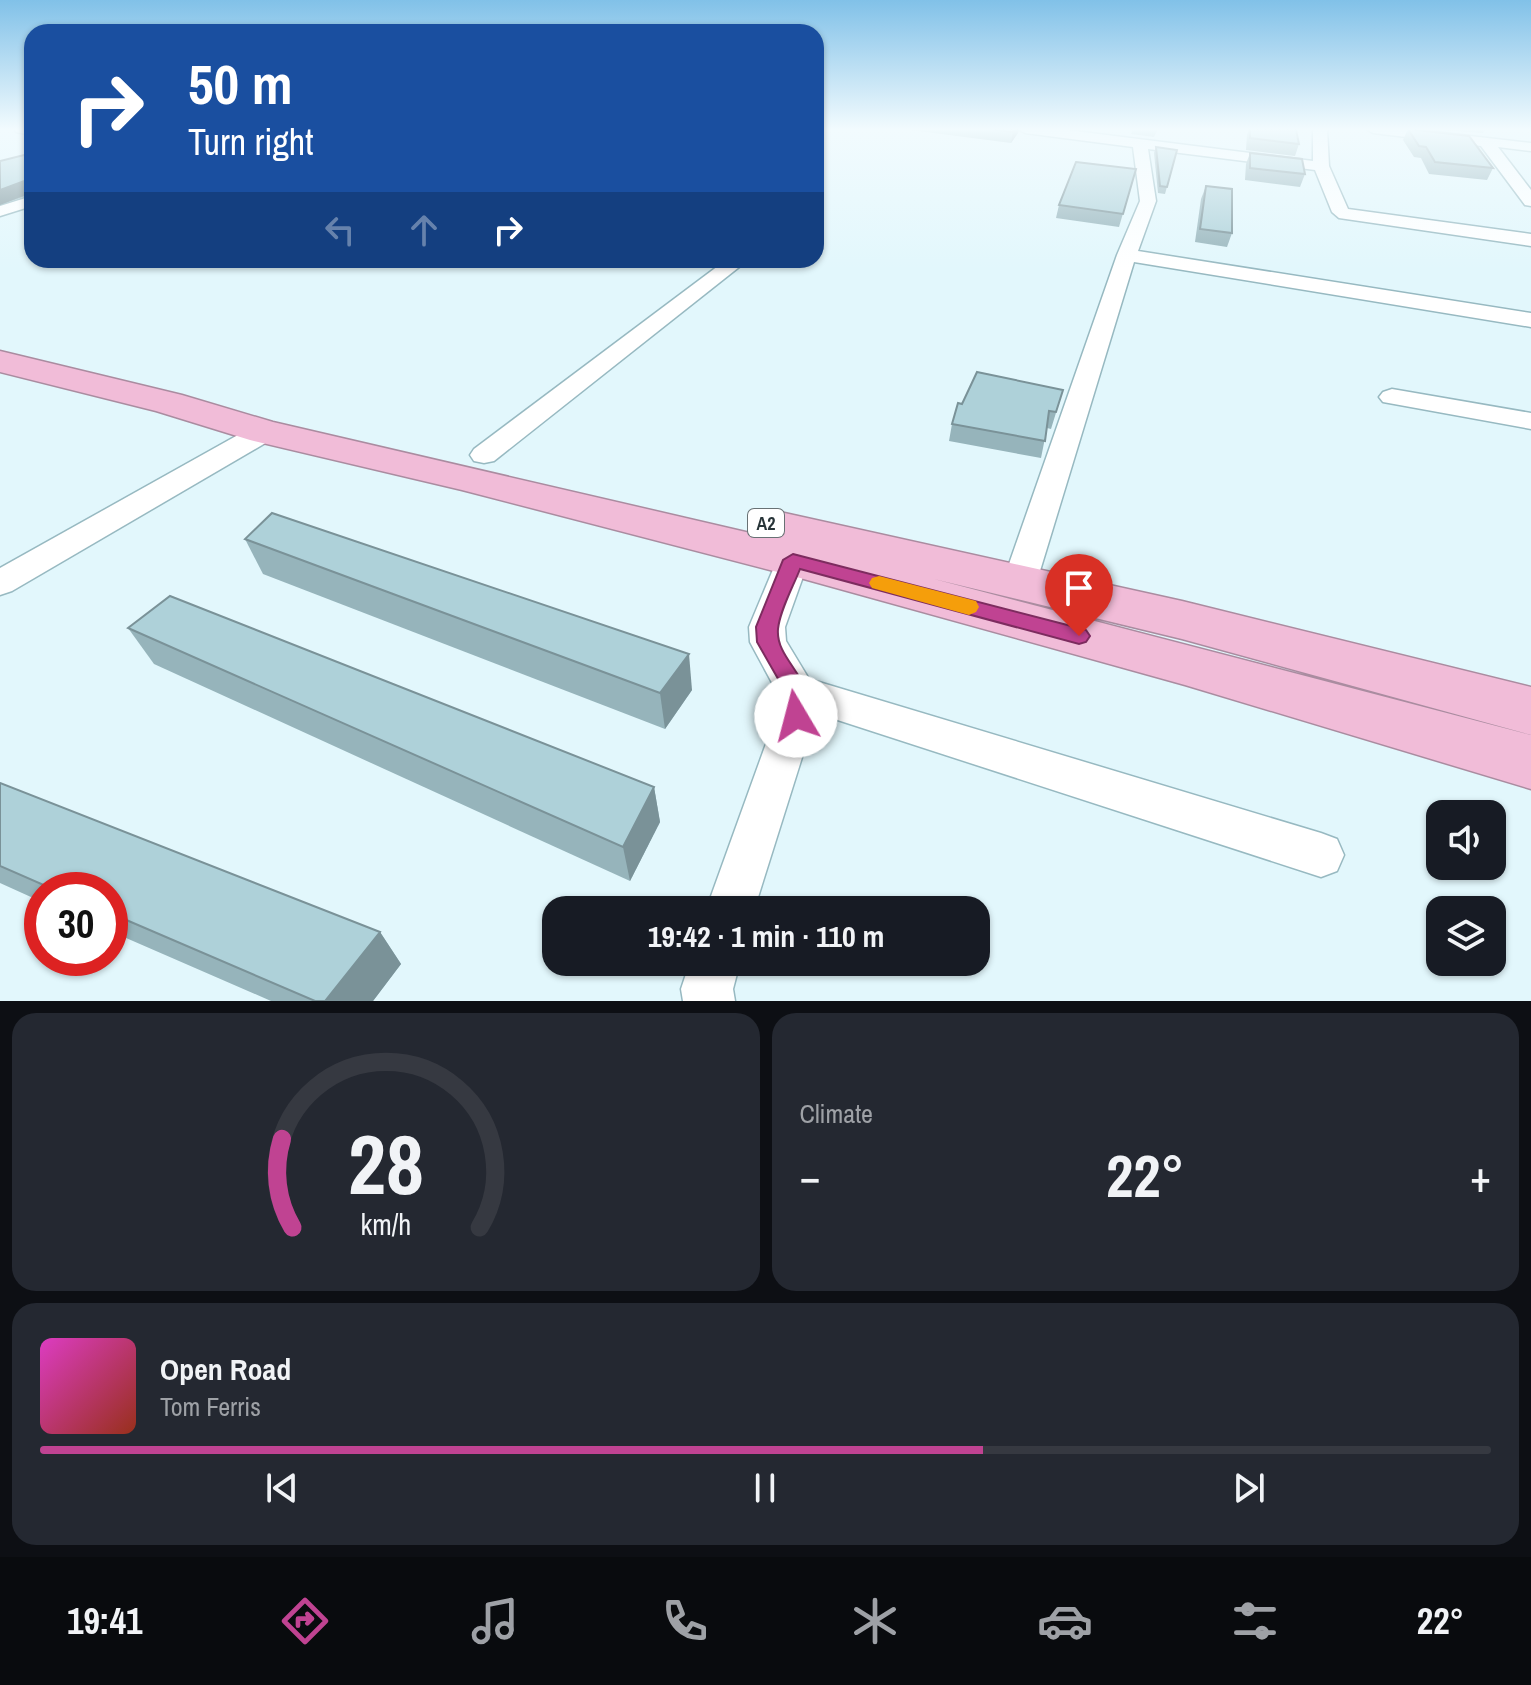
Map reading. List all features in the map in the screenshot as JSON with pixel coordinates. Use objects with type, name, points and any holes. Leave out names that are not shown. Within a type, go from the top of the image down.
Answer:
[{"type":"highway","name":"A2","points":[[0,338],[288,412],[484,455],[1367,666],[1531,711]]},
{"type":"highway","name":"A2","points":[[0,361],[169,403],[264,432],[467,478],[793,560],[1170,660],[1531,762]]},
{"type":"street","points":[[1019,584],[1127,255],[1148,201],[1144,176]]},
{"type":"street","points":[[1325,176],[1341,212],[1345,214],[1531,240]]},
{"type":"street","points":[[1512,176],[1531,201]]},
{"type":"street","points":[[0,211],[24,204]]},
{"type":"street","points":[[1127,255],[1531,320]]},
{"type":"street","points":[[484,455],[728,268]]},
{"type":"street","points":[[1392,397],[1531,421]]},
{"type":"street","points":[[0,583],[264,432]]},
{"type":"street","points":[[735,896],[796,716],[796,691],[768,642],[767,627],[793,560]]},
{"type":"street","points":[[796,691],[1321,855]]},
{"type":"street","points":[[709,1001],[707,989],[711,976]]},
{"type":"building","points":[[0,176],[24,176],[24,181],[0,190]]},
{"type":"building","points":[[1071,176],[1134,176],[1123,214],[1059,205]]},
{"type":"building","points":[[1159,176],[1170,176],[1167,187],[1160,186]]},
{"type":"building","points":[[1206,186],[1232,189],[1232,233],[1200,229]]},
{"type":"building","points":[[977,372],[1063,390],[1056,412],[1049,411],[1045,441],[952,424],[958,403],[962,404]]},
{"type":"building","points":[[272,513],[689,654],[660,693],[245,539]]},
{"type":"building","points":[[170,596],[654,787],[623,847],[128,628]]},
{"type":"building","points":[[0,783],[380,932],[325,1001],[315,1001],[128,921],[128,872],[24,872],[24,876],[0,866]]},
{"type":"slow traffic","points":[[879,583],[969,607]]},
{"type":"route","points":[[796,716],[796,691],[768,642],[767,627],[793,560],[1079,636]]}]
